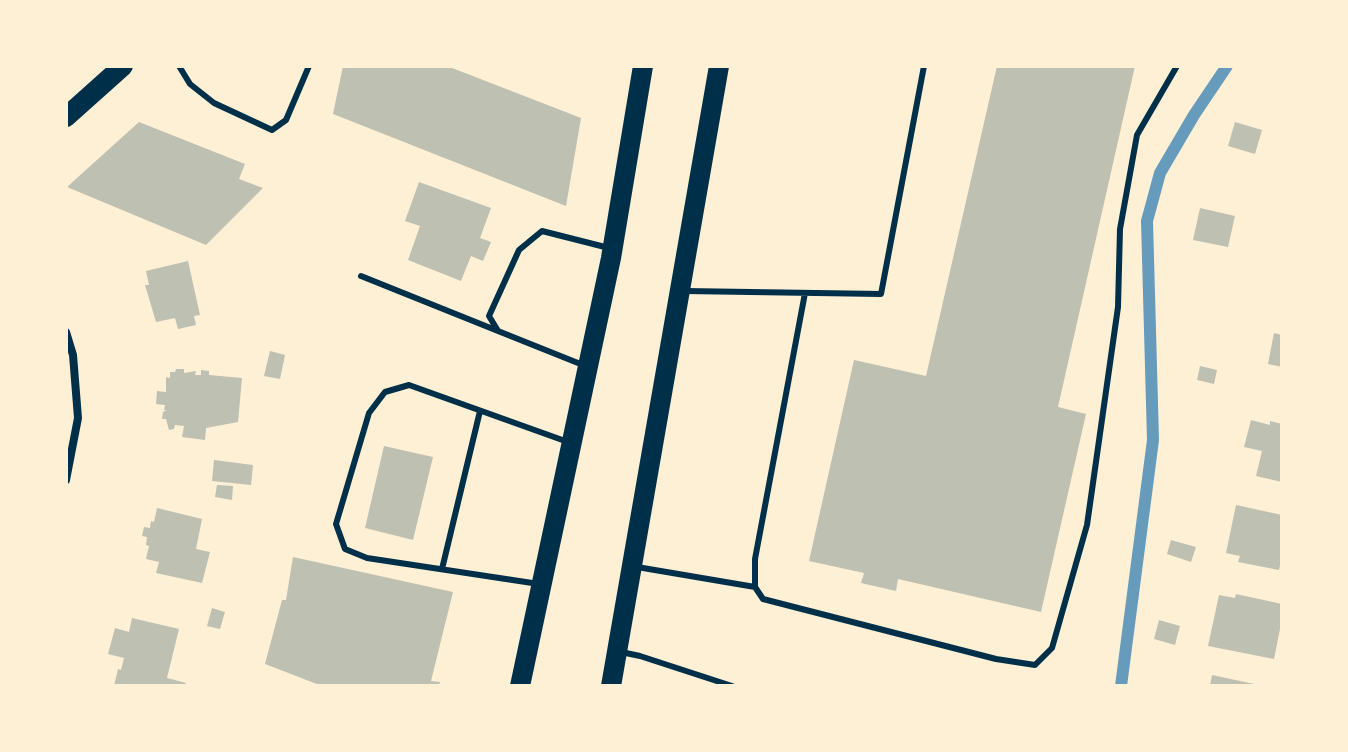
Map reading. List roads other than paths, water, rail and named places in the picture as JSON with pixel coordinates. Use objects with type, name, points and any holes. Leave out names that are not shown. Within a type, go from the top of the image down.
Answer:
[{"type":"main road","points":[[66,117],[123,66]]},
{"type":"main road","points":[[520,686],[612,249],[643,66]]},
{"type":"main road","points":[[611,686],[719,66]]},
{"type":"street","points":[[66,332],[78,387],[78,418],[66,480]]},
{"type":"lane","points":[[179,66],[190,84],[214,103],[272,130],[286,120],[309,66]]},
{"type":"lane","points":[[680,291],[881,294],[924,66]]},
{"type":"lane","points":[[805,293],[755,559],[755,587],[763,599],[996,659],[1035,665],[1052,648],[1087,525],[1118,307],[1120,229],[1137,135],[1177,66]]},
{"type":"lane","points":[[498,331],[489,316],[519,250],[542,231],[612,249]]},
{"type":"lane","points":[[361,276],[587,367]]},
{"type":"lane","points":[[542,584],[367,558],[345,549],[336,524],[369,413],[385,392],[409,385],[571,444]]},
{"type":"lane","points":[[442,569],[480,411]]},
{"type":"lane","points":[[633,567],[755,587]]},
{"type":"lane","points":[[618,652],[640,656],[732,686]]},
{"type":"waterway","points":[[1121,686],[1153,440],[1147,221],[1160,173],[1227,66]]}]
